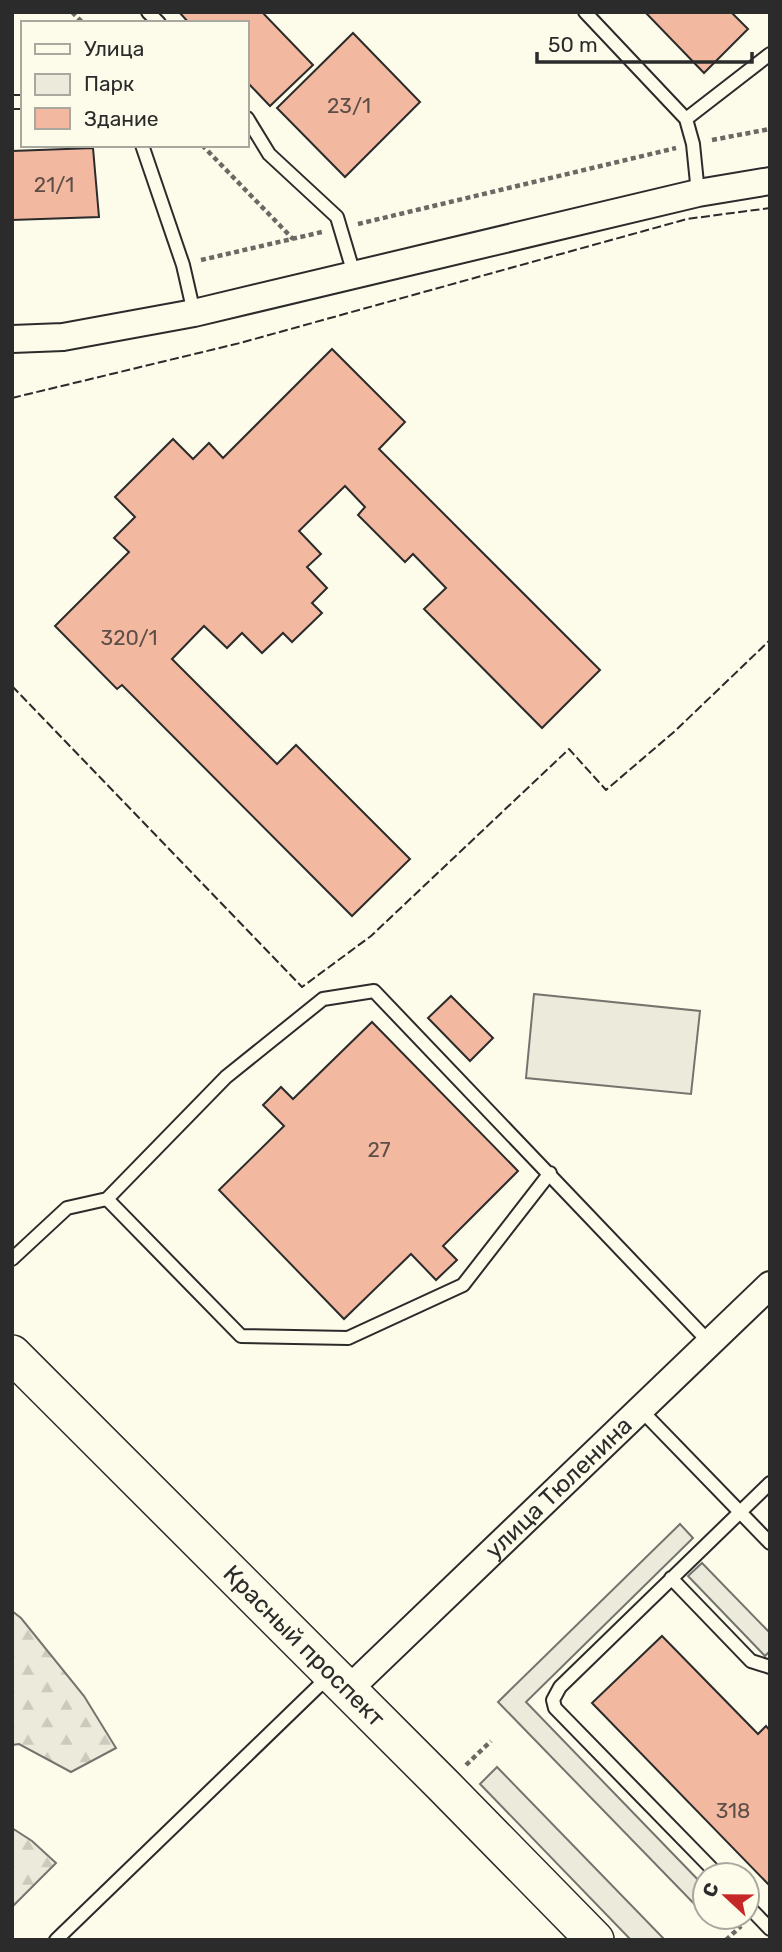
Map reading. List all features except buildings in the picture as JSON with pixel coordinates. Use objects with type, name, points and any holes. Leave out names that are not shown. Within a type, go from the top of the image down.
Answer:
[{"type":"street","points":[[12,339],[63,337],[194,313],[698,193],[770,181]]},
{"type":"street","name":"улица Тюленина","points":[[340,1681],[640,1409],[770,1285]]},
{"type":"street","name":"Красный проспект","points":[[12,1354],[595,1940]]},
{"type":"lane","points":[[585,12],[686,119],[693,144],[698,193]]},
{"type":"lane","points":[[686,119],[770,54]]},
{"type":"lane","points":[[248,120],[269,154],[337,217],[354,274]]},
{"type":"lane","points":[[143,147],[183,265],[194,313]]},
{"type":"lane","points":[[12,1259],[67,1208],[107,1199],[226,1077],[323,999],[374,991],[710,1343]]},
{"type":"lane","points":[[107,1199],[241,1336],[348,1338],[463,1286],[550,1173]]},
{"type":"lane","points":[[640,1409],[770,1543]]},
{"type":"lane","points":[[704,1861],[555,1708],[553,1700],[556,1691],[770,1483]]},
{"type":"lane","points":[[671,1578],[751,1661],[770,1667]]},
{"type":"lane","points":[[55,1940],[340,1681]]},
{"type":"path","points":[[183,265],[693,144],[770,129]]},
{"type":"path","points":[[204,147],[293,239]]},
{"type":"path","points":[[462,1769],[491,1741]]},
{"type":"green space","points":[[534,994],[700,1011],[691,1094],[526,1078]]},
{"type":"green space","points":[[12,1611],[21,1618],[84,1696],[116,1748],[71,1772],[19,1744],[12,1745]]},
{"type":"green space","points":[[12,1828],[32,1841],[56,1863],[12,1907]]},
{"type":"shaded area","points":[[680,1524],[693,1538],[526,1702],[691,1873],[691,1901],[498,1702]]},
{"type":"shaded area","points":[[702,1563],[770,1633],[770,1651],[765,1656],[688,1576]]},
{"type":"shaded area","points":[[497,1767],[665,1940],[631,1940],[480,1784]]},
{"type":"fence","points":[[12,398],[240,343],[687,219],[770,208]]},
{"type":"fence","points":[[12,686],[302,987],[371,936],[569,749],[606,790],[675,731],[770,640]]}]
